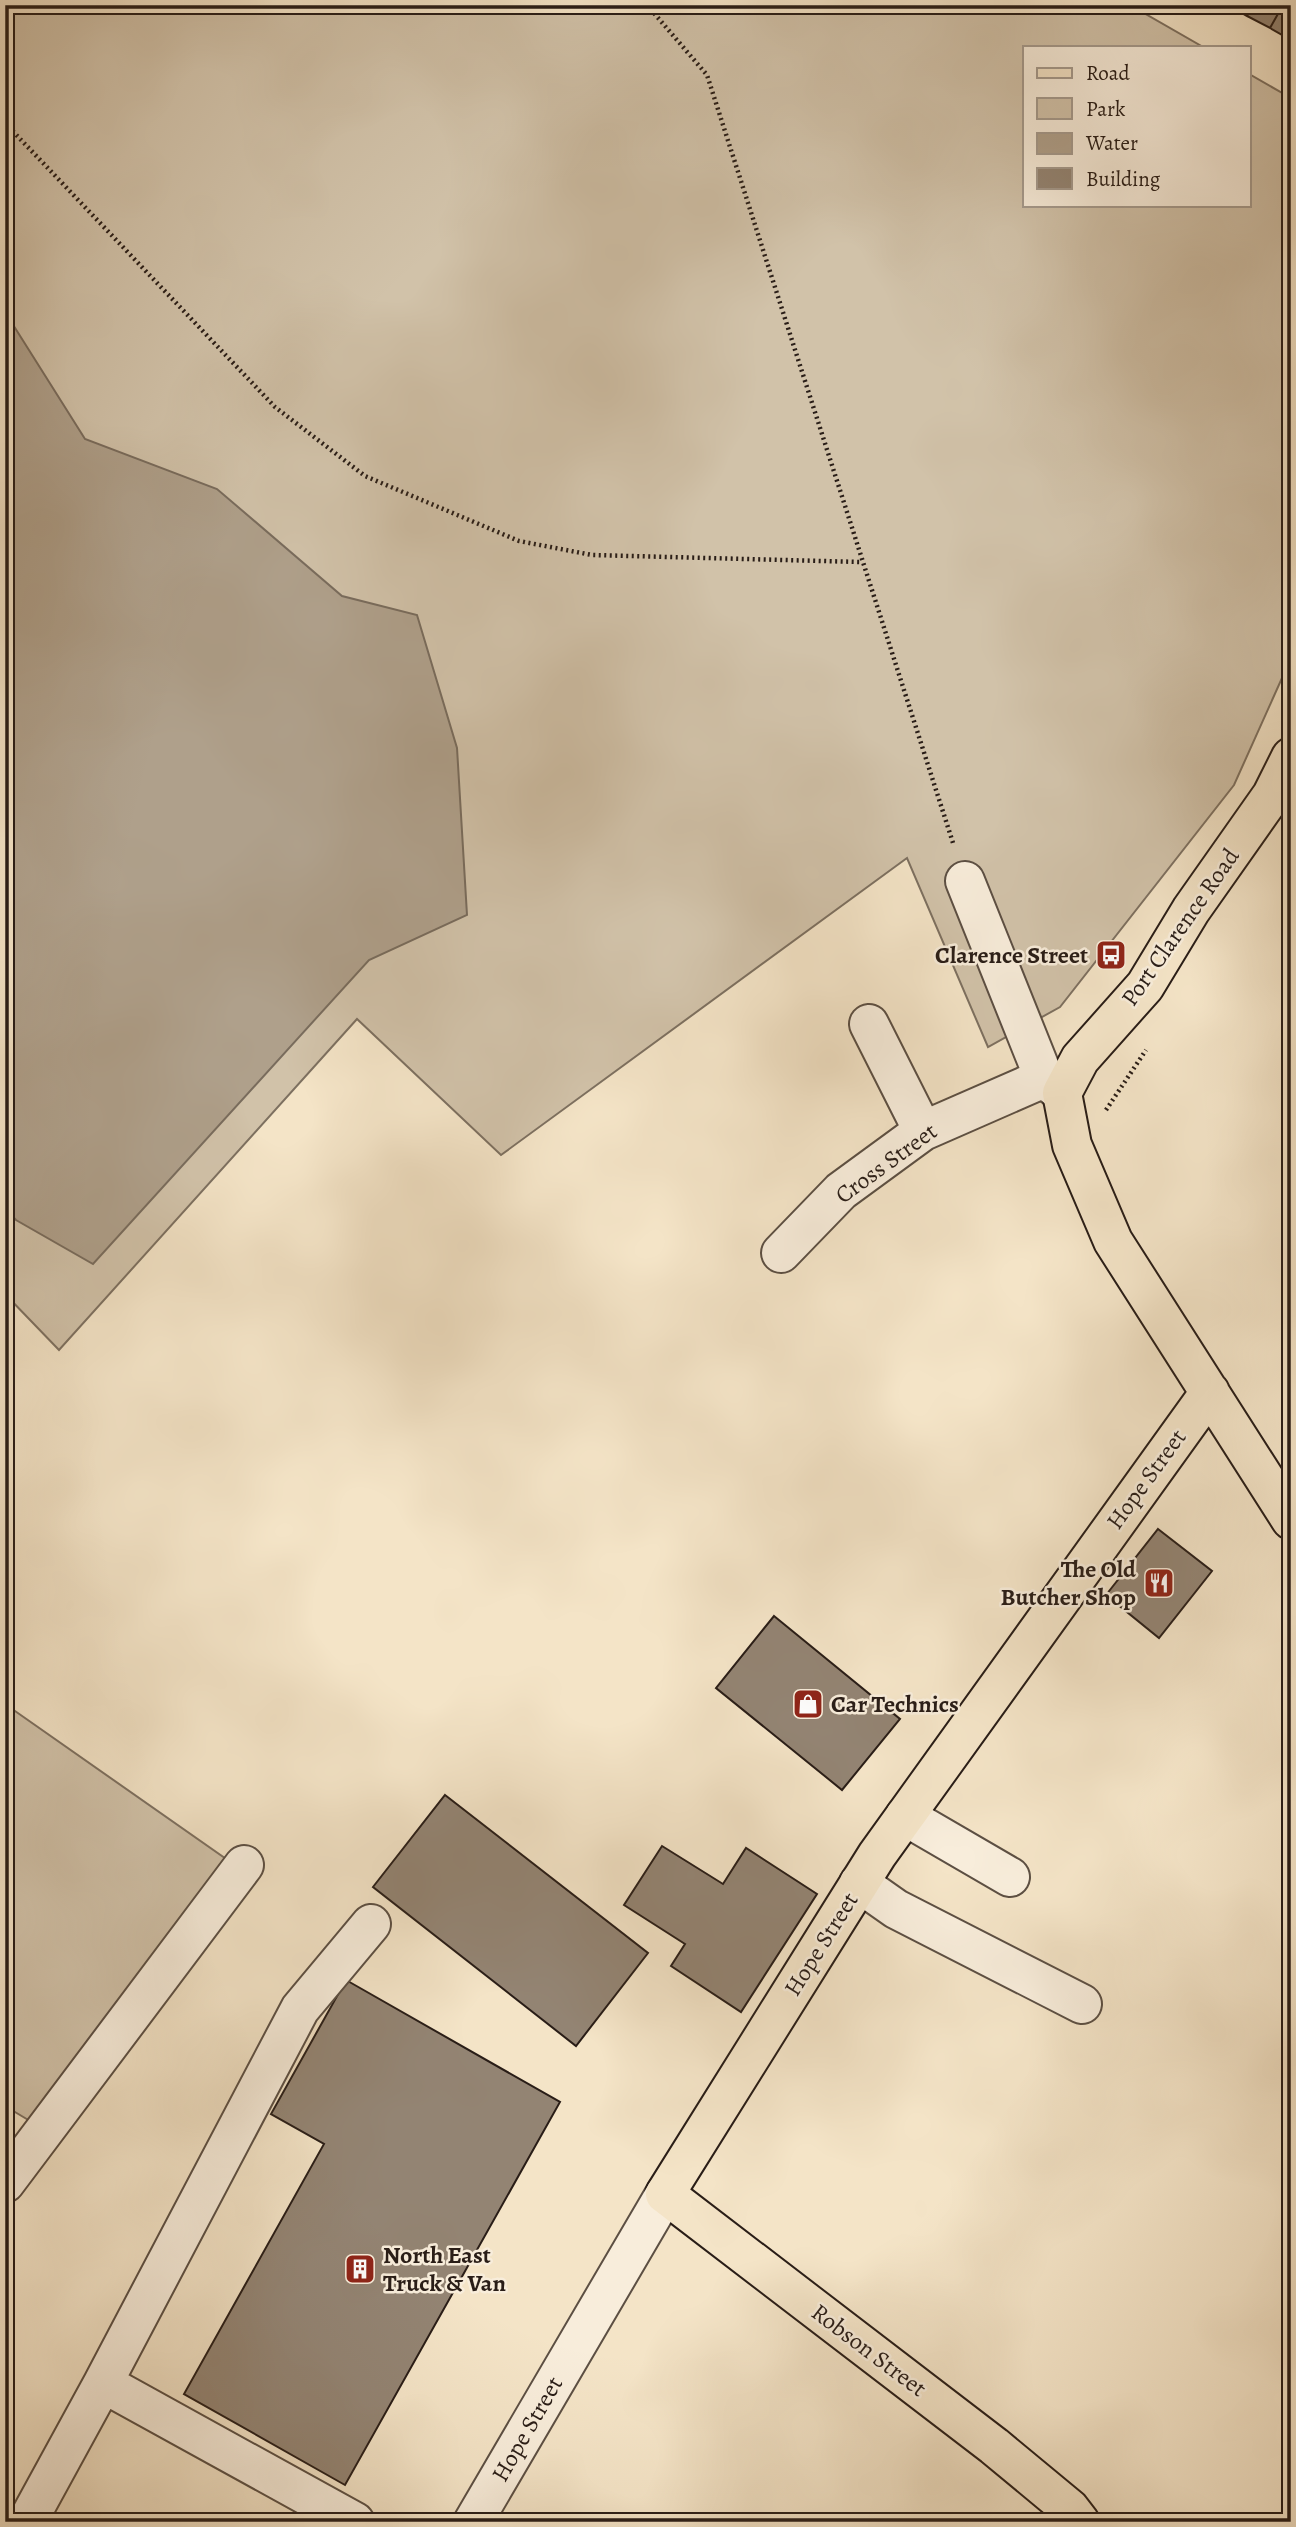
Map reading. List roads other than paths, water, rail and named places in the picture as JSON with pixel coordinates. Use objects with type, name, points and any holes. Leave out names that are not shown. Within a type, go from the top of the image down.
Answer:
[{"type":"main road","name":"Port Clarence Road","points":[[1053,1085],[1145,986],[1191,910],[1272,795],[1291,757]]},
{"type":"main road","points":[[1053,1085],[1072,1145],[1113,1241],[1291,1520]]},
{"type":"main road","name":"Hope Street","points":[[665,2194],[859,1883],[1209,1392]]},
{"type":"main road","name":"Robson Street","points":[[665,2194],[994,2446],[1075,2516]]},
{"type":"street","points":[[965,881],[1053,1085]]},
{"type":"street","points":[[869,1024],[922,1131]]},
{"type":"street","name":"Cross Street","points":[[781,1253],[841,1191],[922,1131],[1053,1085]]},
{"type":"street","points":[[905,1816],[1010,1878]]},
{"type":"street","points":[[5,2183],[244,1865]]},
{"type":"street","points":[[859,1883],[896,1909],[1082,2004]]},
{"type":"street","points":[[27,2522],[103,2384],[300,2009],[371,1924]]},
{"type":"street","name":"Hope Street","points":[[473,2522],[665,2194]]},
{"type":"street","points":[[103,2384],[355,2522]]},
{"type":"water","points":[[5,312],[85,439],[217,489],[342,596],[417,615],[457,748],[467,915],[369,960],[93,1264],[16,1220],[5,1208]]},
{"type":"place","name":"Clarence Street","points":[[1111,955]]},
{"type":"place","name":"The Old Butcher Shop","points":[[1159,1583]]},
{"type":"place","name":"Car Technics","points":[[808,1704]]},
{"type":"place","name":"North East Truck & Van","points":[[360,2269]]}]
